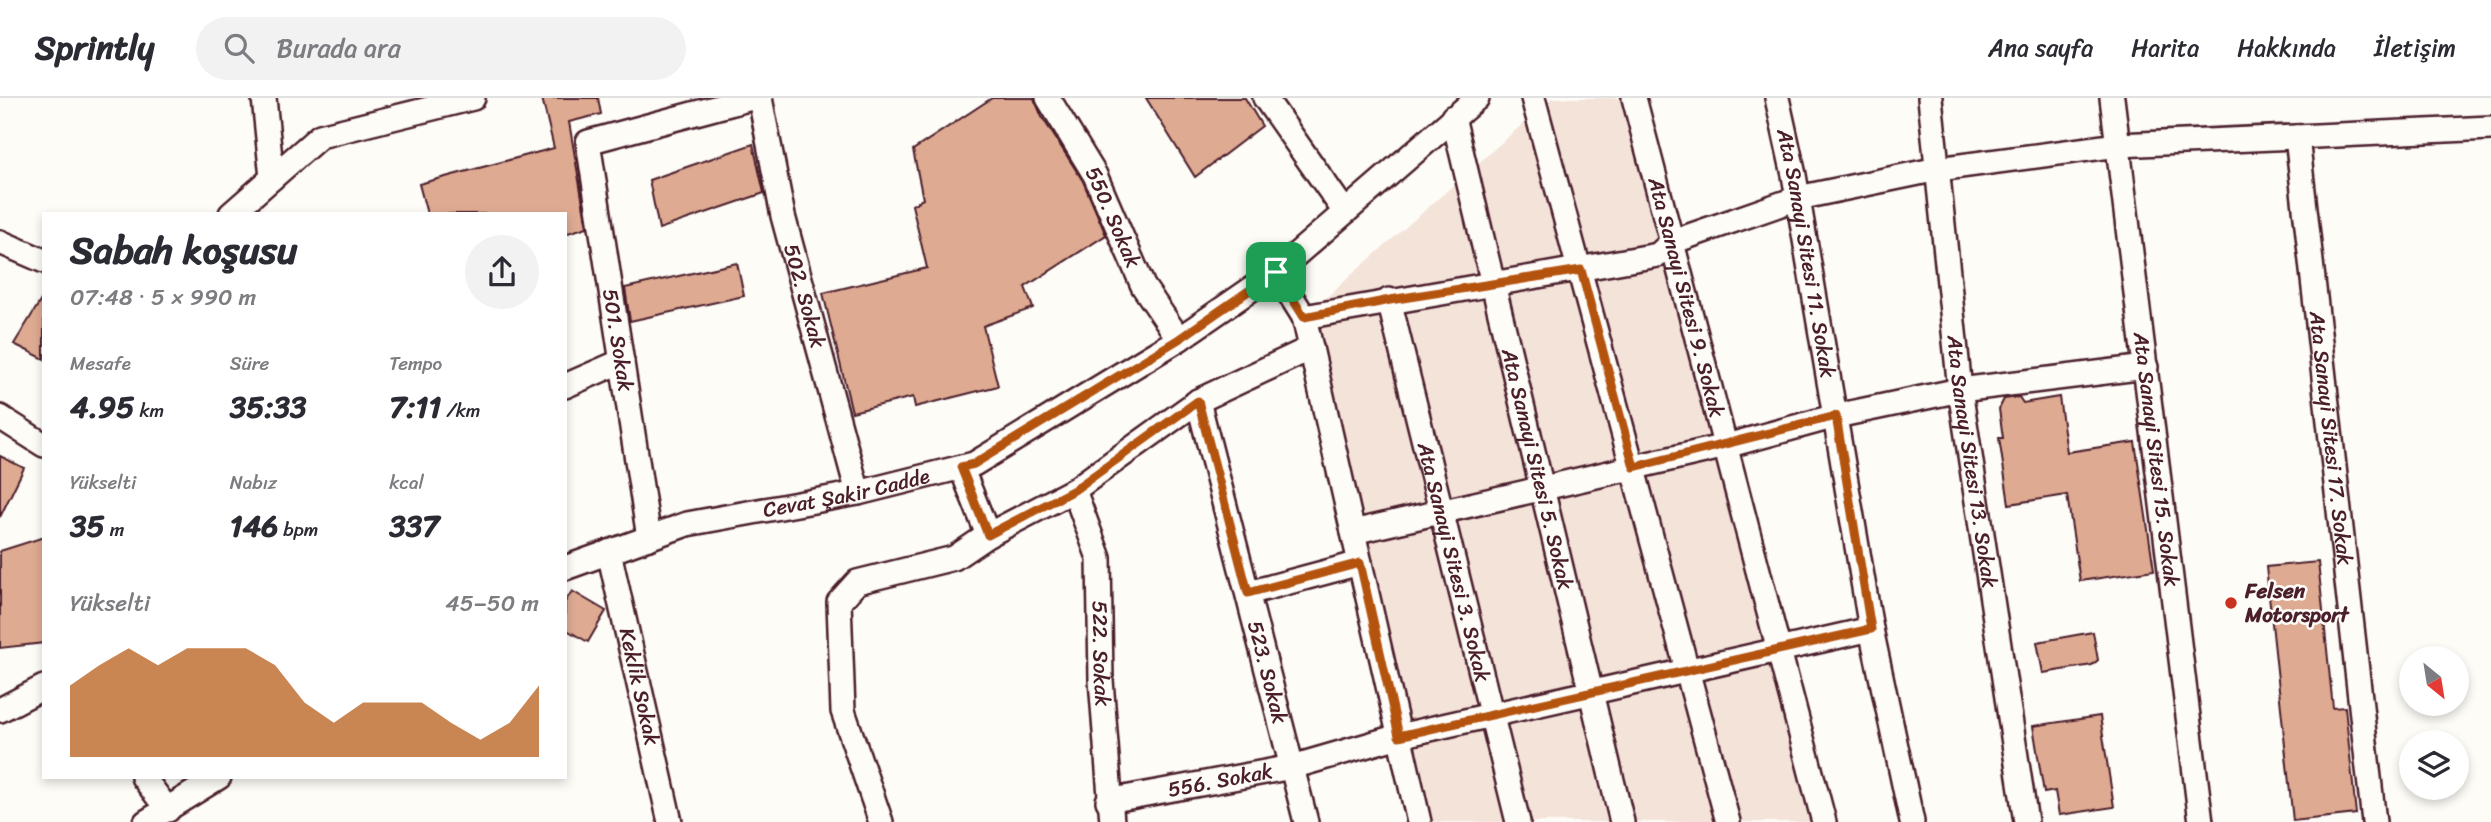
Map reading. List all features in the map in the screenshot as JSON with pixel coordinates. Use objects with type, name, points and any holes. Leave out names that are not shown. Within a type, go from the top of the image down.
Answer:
[{"type":"street","points":[[264,98],[272,178]]},
{"type":"street","name":"501. Sokak","points":[[649,538],[588,142],[752,98]]},
{"type":"street","name":"502. Sokak","points":[[760,98],[783,216],[858,493]]},
{"type":"street","name":"550. Sokak","points":[[1048,98],[1095,175],[1143,286],[1179,339]]},
{"type":"street","points":[[1265,98],[1345,212]]},
{"type":"street","name":"Cevat Şakir Cadde","points":[[567,567],[687,524],[858,493],[974,464],[1179,339],[1276,272],[1477,98]]},
{"type":"street","points":[[1533,98],[1728,822]]},
{"type":"street","name":"Ata Sanayi Sitesi 9. Sokak","points":[[1634,98],[1825,822]]},
{"type":"street","name":"Ata Sanayi Sitesi 11. Sokak","points":[[1777,98],[1798,198],[1871,629],[1912,822]]},
{"type":"street","name":"Ata Sanayi Sitesi 13. Sokak","points":[[1930,98],[1960,390],[2026,822]]},
{"type":"street","name":"Ata Sanayi Sitesi 15. Sokak","points":[[2112,98],[2201,822]]},
{"type":"street","points":[[233,212],[320,136],[464,99]]},
{"type":"street","name":"Ata Sanayi Sitesi 5. Sokak","points":[[1453,117],[1622,822]]},
{"type":"street","points":[[1304,317],[1658,255],[1672,242],[1798,198],[1938,169],[2118,145],[2491,128]]},
{"type":"street","name":"Ata Sanayi Sitesi 17. Sokak","points":[[2297,137],[2374,822]]},
{"type":"street","points":[[0,242],[42,260]]},
{"type":"street","points":[[1276,272],[1304,317],[1419,822]]},
{"type":"street","name":"Ata Sanayi Sitesi 3. Sokak","points":[[1390,300],[1518,822]]},
{"type":"street","points":[[881,822],[843,711],[839,602],[857,582],[954,558],[988,535],[1074,490],[1198,401],[1311,348]]},
{"type":"street","points":[[567,385],[622,362]]},
{"type":"street","points":[[1353,532],[1726,446],[1836,416],[1960,390],[2146,367]]},
{"type":"street","name":"523. Sokak","points":[[1198,401],[1306,822]]},
{"type":"street","points":[[0,417],[42,443]]},
{"type":"street","points":[[961,467],[988,535]]},
{"type":"street","name":"522. Sokak","points":[[1074,490],[1099,558],[1101,680],[1110,812]]},
{"type":"street","name":"Keklik Sokak","points":[[609,552],[670,822]]},
{"type":"street","points":[[1248,593],[1360,563]]},
{"type":"street","name":"556. Sokak","points":[[1110,812],[1292,767],[1399,736],[1871,629]]},
{"type":"street","points":[[0,710],[42,688]]},
{"type":"street","points":[[145,779],[168,810]]},
{"type":"street","points":[[146,822],[216,779]]},
{"type":"shaded area","points":[[1552,98],[1634,98],[1826,822],[1419,822],[1304,317]]},
{"type":"building","points":[[542,98],[598,98],[601,114],[569,122],[587,227],[567,233],[567,212],[426,212],[419,184],[554,148]]},
{"type":"building","points":[[992,98],[1034,98],[1042,117],[1083,181],[1106,235],[1025,287],[1033,308],[983,326],[998,386],[915,407],[913,397],[852,412],[823,293],[927,268],[912,205],[923,199],[913,150]]},
{"type":"building","points":[[1146,98],[1245,98],[1262,126],[1195,177]]},
{"type":"building","points":[[753,144],[764,193],[659,229],[649,180]]},
{"type":"building","points":[[737,263],[744,296],[630,321],[625,288]]},
{"type":"building","points":[[42,298],[42,358],[14,344]]},
{"type":"building","points":[[2019,397],[2023,403],[2059,397],[2067,452],[2135,442],[2154,570],[2080,581],[2067,495],[2009,504],[1999,438],[2003,438],[1999,409],[2004,399]]},
{"type":"building","points":[[0,456],[24,468],[0,517]]},
{"type":"building","points":[[42,538],[42,643],[0,648],[0,551]]},
{"type":"building","points":[[2318,562],[2333,708],[2345,707],[2356,814],[2293,821],[2266,567]]},
{"type":"building","points":[[572,591],[606,611],[588,642],[567,630],[567,599]]},
{"type":"building","points":[[2093,632],[2098,660],[2092,665],[2043,673],[2037,642]]},
{"type":"building","points":[[2100,716],[2114,807],[2059,815],[2055,791],[2044,793],[2033,726]]},
{"type":"place","name":"Felsen Motorsport","points":[[2231,603]]},
{"type":"route","points":[[1581,270],[1634,467],[1726,446],[1836,416],[1871,629],[1399,736],[1360,563],[1248,593],[1198,401],[1074,490],[988,535],[961,467],[974,464],[1179,339],[1276,272],[1304,317],[1390,300],[1581,270]]}]
